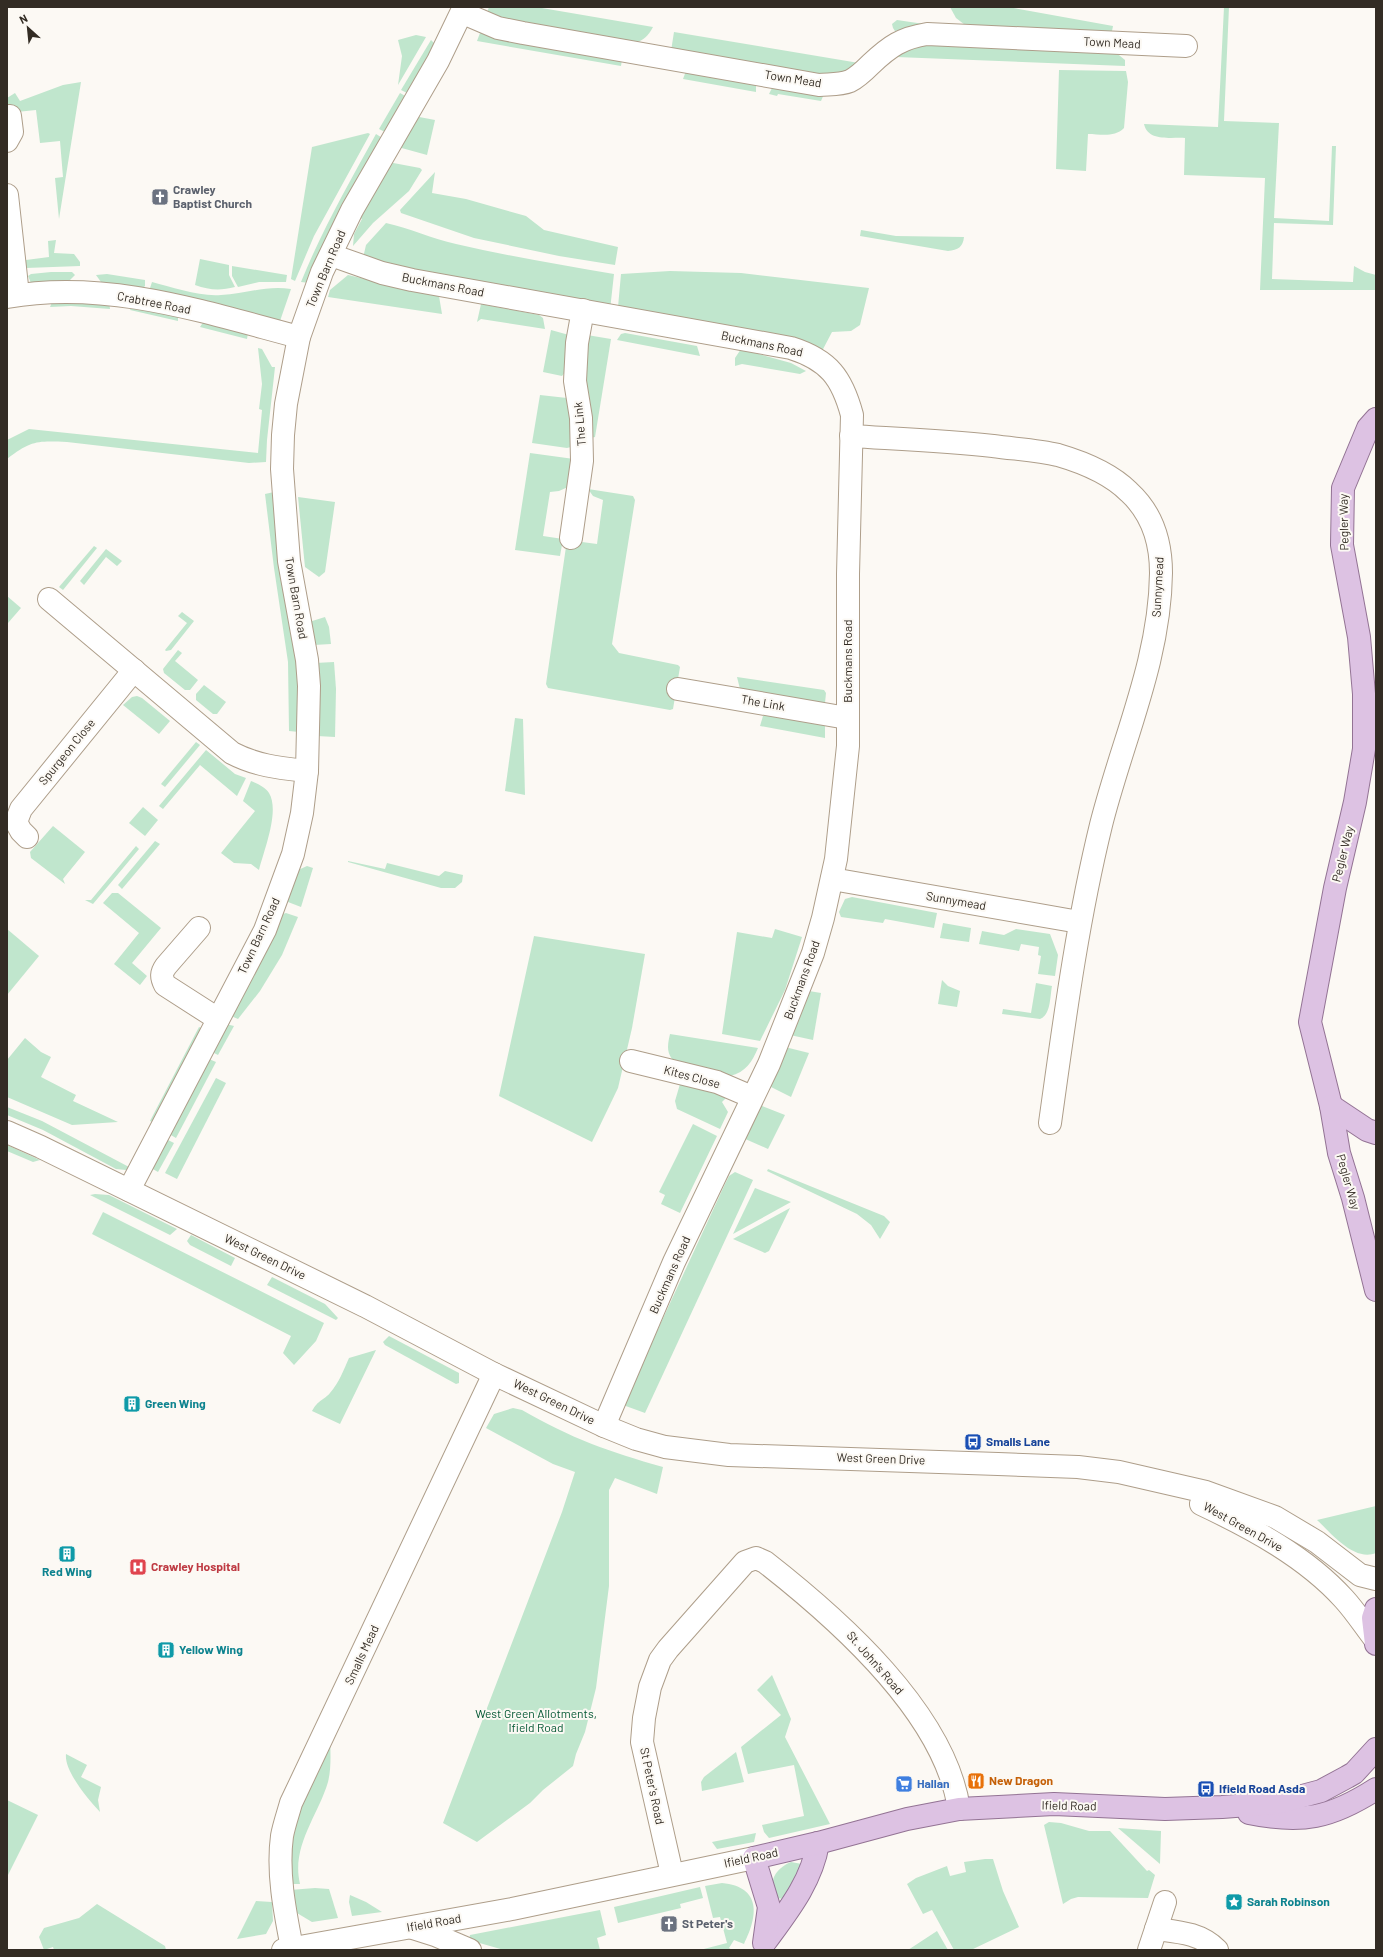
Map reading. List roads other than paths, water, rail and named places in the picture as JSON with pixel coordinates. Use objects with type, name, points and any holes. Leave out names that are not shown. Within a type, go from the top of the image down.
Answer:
[{"type":"main road","name":"Pegler Way","points":[[1376,418],[1368,428],[1343,488],[1342,545],[1359,637],[1364,694],[1364,749],[1355,802],[1335,888],[1310,1022],[1331,1106],[1339,1152],[1353,1198],[1376,1290]]},
{"type":"main road","points":[[1331,1106],[1367,1130],[1376,1133]]},
{"type":"main road","points":[[1375,1641],[1373,1618],[1376,1609]]},
{"type":"main road","name":"Ifield Road","points":[[754,1858],[908,1819],[959,1809],[1054,1804],[1165,1809],[1276,1803],[1321,1791],[1354,1773],[1376,1749]]},
{"type":"main road","name":"Ifield Road","points":[[1222,1807],[1273,1818],[1302,1819],[1329,1814],[1352,1805],[1376,1789]]},
{"type":"main road","points":[[763,1946],[789,1909],[810,1873],[815,1859],[818,1843]]},
{"type":"main road","points":[[754,1858],[768,1907],[763,1946]]},
{"type":"street","name":"Town Mead","points":[[464,10],[498,28],[819,84],[835,84],[849,81],[858,76],[894,44],[910,37],[927,34],[1186,46]]},
{"type":"street","name":"Town Barn Road","points":[[129,1190],[265,930],[281,891],[293,854],[299,827],[307,771],[309,686],[307,660],[289,561],[282,469],[286,404],[299,337],[316,286],[352,210],[438,61],[464,10]]},
{"type":"street","points":[[7,141],[12,132],[10,116]]},
{"type":"street","points":[[7,195],[13,296]]},
{"type":"street","name":"Buckmans Road","points":[[331,255],[382,273],[412,280],[791,348],[811,354],[822,362],[837,378],[847,396],[852,415],[846,772],[832,879],[823,918],[809,966],[769,1064],[752,1096],[727,1155],[674,1262],[604,1426]]},
{"type":"street","name":"Crabtree Road","points":[[13,296],[84,292],[122,296],[164,303],[299,337]]},
{"type":"street","name":"The Link","points":[[571,538],[582,461],[581,418],[575,381],[577,343],[583,310]]},
{"type":"street","name":"Sunnymead","points":[[851,436],[960,443],[1058,455],[1083,464],[1108,476],[1128,490],[1144,508],[1154,529],[1160,549],[1160,599],[1144,687],[1109,792],[1079,922],[1050,1123]]},
{"type":"street","points":[[49,599],[232,753],[249,762],[266,766],[307,771]]},
{"type":"street","name":"Spurgeon Close","points":[[27,837],[21,831],[16,822],[21,809],[134,670]]},
{"type":"street","name":"The Link","points":[[678,689],[848,718]]},
{"type":"street","name":"Sunnymead","points":[[832,879],[1079,922]]},
{"type":"street","points":[[199,928],[166,966],[162,972],[162,978],[165,986],[218,1019]]},
{"type":"street","name":"Kites Close","points":[[631,1061],[717,1082],[752,1096]]},
{"type":"street","name":"West Green Drive","points":[[7,1132],[41,1147],[358,1303],[494,1374],[604,1426],[636,1439],[665,1447],[699,1453],[729,1456],[902,1460],[1078,1467],[1119,1472],[1206,1492],[1275,1517],[1317,1542],[1360,1575],[1376,1579]]},
{"type":"street","name":"Smalls Mead","points":[[288,1949],[281,1868],[282,1836],[291,1803],[494,1374]]},
{"type":"street","name":"West Green Drive","points":[[1153,1481],[1240,1523],[1265,1537],[1310,1567],[1344,1599],[1375,1641]]},
{"type":"street","name":"St. John's Road","points":[[745,1562],[756,1558],[761,1559],[805,1593],[855,1639],[892,1681],[919,1716],[938,1747],[952,1778],[959,1809]]},
{"type":"street","name":"St Peter's Road","points":[[672,1874],[642,1742],[647,1702],[655,1672],[668,1649],[745,1562]]},
{"type":"street","name":"Ifield Road","points":[[288,1949],[512,1909],[672,1874],[754,1858]]},
{"type":"street","points":[[1149,1950],[1165,1902]]},
{"type":"street","points":[[410,1927],[435,1935],[470,1950]]},
{"type":"street","points":[[1156,1929],[1196,1936],[1208,1941],[1217,1950]]},
{"type":"place","name":"Crawley Baptist Church","points":[[160,197]]},
{"type":"place","name":"Green Wing","points":[[132,1404]]},
{"type":"place","name":"Smalls Lane","points":[[973,1442]]},
{"type":"place","name":"Red Wing","points":[[67,1554]]},
{"type":"place","name":"Crawley Hospital","points":[[138,1567]]},
{"type":"place","name":"Yellow Wing","points":[[166,1650]]},
{"type":"place","name":"New Dragon","points":[[976,1781]]},
{"type":"place","name":"Hallan","points":[[904,1784]]},
{"type":"place","name":"Ifield Road Asda","points":[[1206,1789]]},
{"type":"place","name":"Sarah Robinson","points":[[1234,1902]]},
{"type":"place","name":"St Peter's","points":[[669,1924]]},
{"type":"park label","name":"West Green Allotments, Ifield Road","points":[[536,1721]]}]
